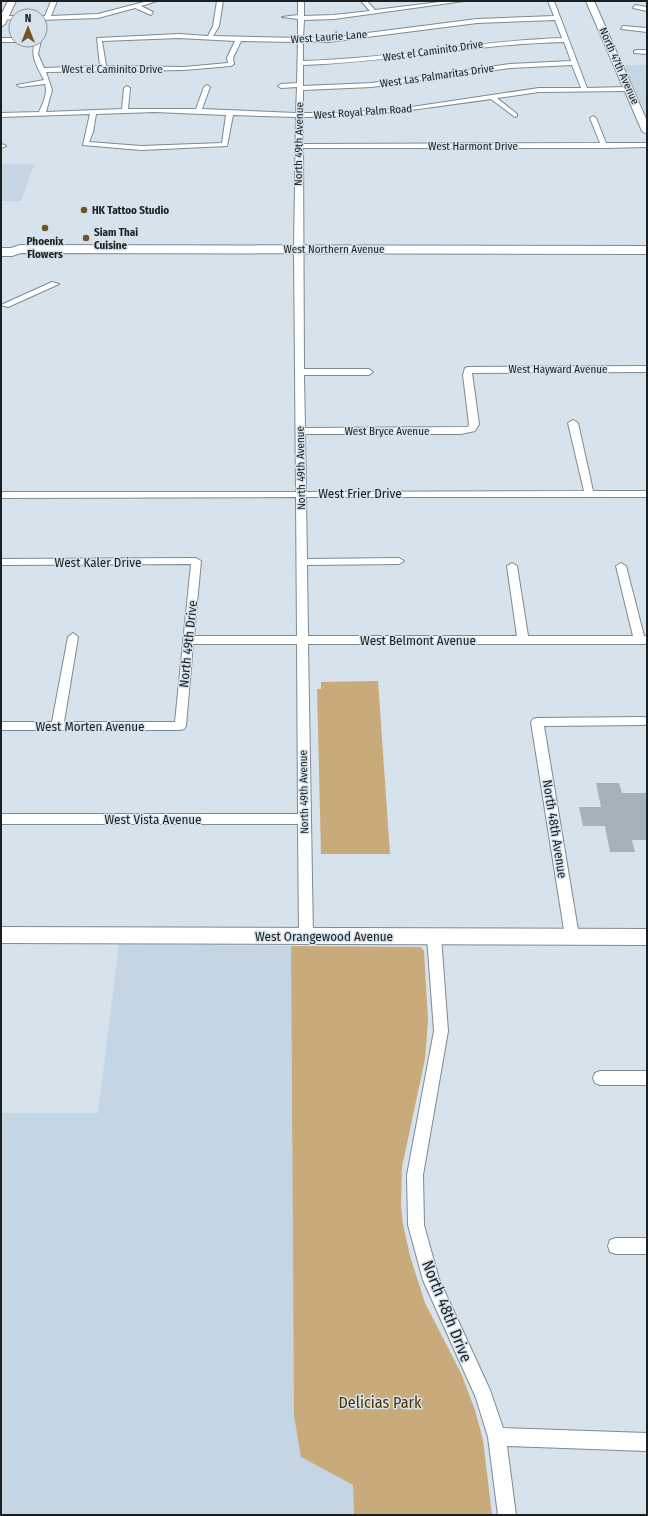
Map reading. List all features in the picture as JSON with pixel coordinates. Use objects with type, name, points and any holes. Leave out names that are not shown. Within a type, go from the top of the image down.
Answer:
[{"type":"main road","points":[[2,21],[12,1]]},
{"type":"main road","name":"West Northern Avenue","points":[[1,246],[13,246],[20,249]]},
{"type":"main road","name":"West Northern Avenue","points":[[1,252],[12,252],[20,249],[647,250]]},
{"type":"street","points":[[48,16],[54,1]]},
{"type":"street","points":[[48,18],[91,17],[137,4],[154,1]]},
{"type":"street","points":[[210,37],[216,26],[220,1]]},
{"type":"street","name":"North 49th Avenue","points":[[301,1],[298,249],[306,936]]},
{"type":"street","points":[[364,1],[373,12]]},
{"type":"street","points":[[285,17],[324,18],[439,2],[461,1]]},
{"type":"street","points":[[551,1],[584,88]]},
{"type":"street","name":"North 47th Avenue","points":[[590,1],[647,131]]},
{"type":"street","points":[[137,4],[151,13]]},
{"type":"street","points":[[635,7],[647,9]]},
{"type":"street","name":"West Laurie Lane","points":[[103,67],[99,39],[165,36],[239,39],[340,39],[482,21],[558,18]]},
{"type":"street","points":[[623,28],[647,30]]},
{"type":"street","name":"West el Caminito Drive","points":[[40,70],[103,67],[169,68],[231,64],[230,58],[239,39]]},
{"type":"street","name":"West el Caminito Drive","points":[[300,63],[359,61],[500,42],[566,40]]},
{"type":"street","points":[[35,48],[34,52],[49,90],[41,115]]},
{"type":"street","points":[[636,52],[647,52]]},
{"type":"street","points":[[169,68],[170,61]]},
{"type":"street","name":"West Las Palmaritas Drive","points":[[281,86],[367,86],[510,66],[575,63]]},
{"type":"street","points":[[20,85],[47,82]]},
{"type":"street","points":[[198,111],[207,87]]},
{"type":"street","points":[[125,111],[126,88]]},
{"type":"street","name":"West Royal Palm Road","points":[[1,115],[41,115],[125,111],[198,111],[299,116],[386,112],[539,90],[584,88],[628,89]]},
{"type":"street","points":[[492,97],[515,115]]},
{"type":"street","points":[[93,113],[90,132],[85,144],[155,148],[225,145],[227,122],[230,113]]},
{"type":"street","points":[[593,118],[604,146]]},
{"type":"street","points":[[459,136],[461,146]]},
{"type":"street","points":[[155,148],[157,140]]},
{"type":"street","name":"West Harmont Drive","points":[[299,146],[647,145]]},
{"type":"street","points":[[2,306],[55,284]]},
{"type":"street","name":"West Hayward Avenue","points":[[472,429],[474,424],[467,375],[468,370],[647,369]]},
{"type":"street","points":[[300,372],[369,372]]},
{"type":"street","points":[[573,423],[589,494]]},
{"type":"street","name":"West Bryce Avenue","points":[[300,431],[461,431],[472,429]]},
{"type":"street","name":"West Frier Drive","points":[[1,495],[647,494]]},
{"type":"street","name":"West Kaler Drive","points":[[1,562],[196,561]]},
{"type":"street","name":"North 49th Drive","points":[[180,726],[196,561]]},
{"type":"street","points":[[302,562],[399,561]]},
{"type":"street","points":[[512,566],[523,640]]},
{"type":"street","points":[[620,566],[643,640]]},
{"type":"street","points":[[57,726],[73,637]]},
{"type":"street","name":"West Belmont Avenue","points":[[188,640],[643,640]]},
{"type":"street","name":"North 48th Avenue","points":[[572,936],[537,722],[644,721]]},
{"type":"street","name":"West Morten Avenue","points":[[1,726],[180,726]]},
{"type":"street","name":"West Vista Avenue","points":[[1,819],[304,819]]},
{"type":"street","name":"West Orangewood Avenue","points":[[1,935],[434,938],[572,936],[647,937]]},
{"type":"street","name":"North 48th Drive","points":[[434,938],[441,1031],[415,1174],[416,1225],[431,1280],[484,1396],[497,1437],[507,1515]]},
{"type":"street","points":[[600,1078],[647,1078]]},
{"type":"street","points":[[616,1246],[647,1246]]},
{"type":"street","points":[[497,1437],[647,1442]]},
{"type":"shaded area","points":[[623,65],[647,65],[647,116]]},
{"type":"shaded area","points":[[1,164],[34,164],[21,201],[1,201]]},
{"type":"shaded area","points":[[119,944],[291,946],[294,1416],[301,1457],[353,1485],[354,1515],[1,1515],[1,1113],[98,1113]]},
{"type":"green space","points":[[378,681],[390,854],[321,854],[317,689],[321,689],[321,682]]},
{"type":"green space","name":"Delicias Park","points":[[291,946],[421,947],[424,951],[428,1021],[425,1059],[402,1167],[401,1205],[403,1224],[410,1256],[425,1303],[461,1373],[475,1410],[483,1440],[492,1515],[354,1515],[353,1485],[301,1457],[294,1416]]},
{"type":"building","points":[[596,783],[619,783],[622,793],[647,793],[647,840],[632,840],[635,852],[610,852],[605,826],[583,826],[579,807],[601,807]]},
{"type":"place","name":"HK Tattoo Studio","points":[[84,210]]},
{"type":"place","name":"Phoenix Flowers","points":[[45,228]]},
{"type":"place","name":"Siam Thai Cuisine","points":[[86,238]]}]
